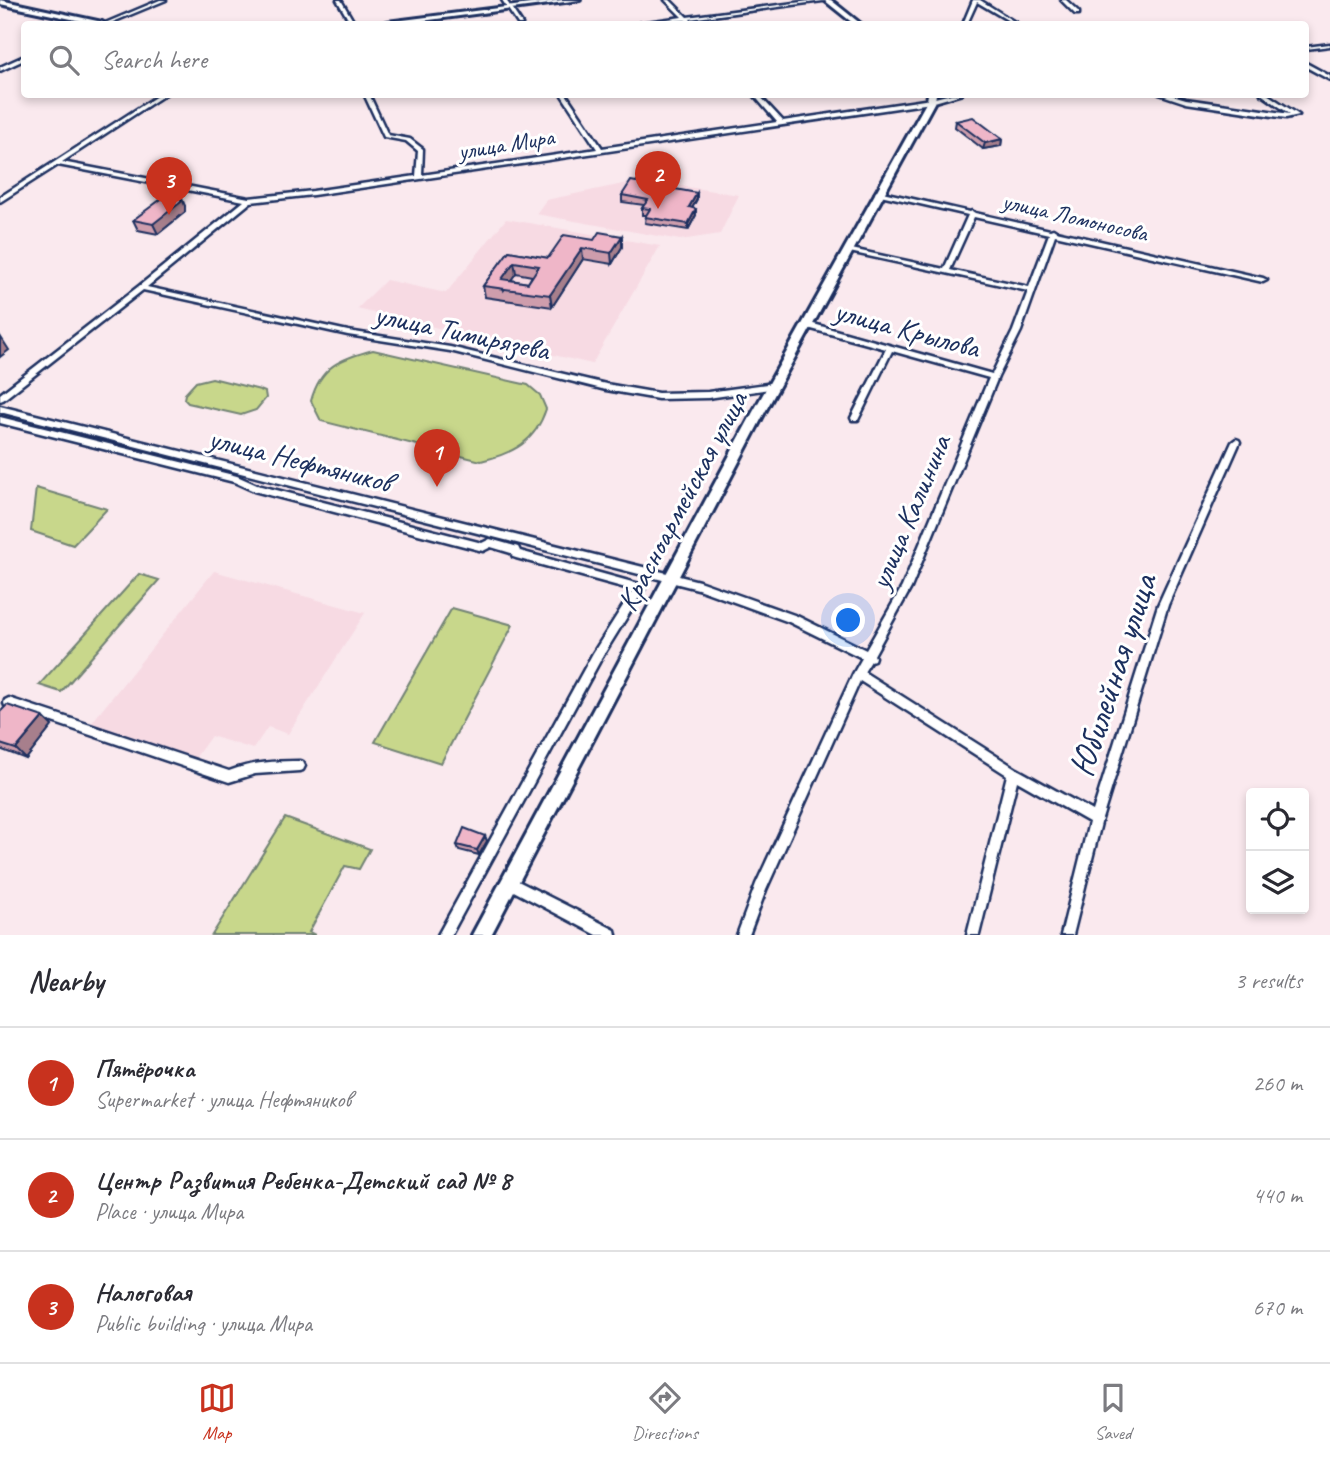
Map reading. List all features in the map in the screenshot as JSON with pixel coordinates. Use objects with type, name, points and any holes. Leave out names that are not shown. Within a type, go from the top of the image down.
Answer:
[{"type":"street","points":[[112,21],[164,0]]},
{"type":"street","points":[[339,0],[351,21]]},
{"type":"street","points":[[504,0],[518,21]]},
{"type":"street","points":[[411,21],[577,0]]},
{"type":"street","points":[[667,0],[687,19]]},
{"type":"street","points":[[668,21],[828,0],[855,21]]},
{"type":"street","points":[[966,21],[976,0],[1011,21]]},
{"type":"street","points":[[1063,0],[1077,13]]},
{"type":"street","points":[[0,2],[90,21]]},
{"type":"street","points":[[1309,48],[1330,45]]},
{"type":"street","points":[[0,69],[21,59]]},
{"type":"street","points":[[1309,67],[1330,78]]},
{"type":"street","points":[[0,200],[158,98]]},
{"type":"street","points":[[368,98],[386,136],[408,141],[421,150],[419,177]]},
{"type":"street","points":[[566,98],[600,149]]},
{"type":"street","points":[[759,98],[781,123]]},
{"type":"street","name":"улица Мира","points":[[57,163],[248,200],[419,177],[932,98]]},
{"type":"street","name":"Красноармейская улица","points":[[481,935],[669,579],[932,98]]},
{"type":"street","points":[[1175,98],[1296,115],[1269,98]]},
{"type":"street","name":"улица Ломоносова","points":[[878,193],[1263,280]]},
{"type":"street","points":[[0,398],[142,288],[248,200]]},
{"type":"street","points":[[946,272],[972,213]]},
{"type":"street","name":"улица Калинина","points":[[743,935],[780,843],[858,674],[870,657],[906,588],[994,377],[1017,331],[1053,231]]},
{"type":"street","points":[[847,250],[1031,290]]},
{"type":"street","name":"улица Тимирязева","points":[[142,288],[348,333],[450,349],[606,387],[658,396],[708,395],[774,386]]},
{"type":"street","name":"улица Крылова","points":[[807,325],[889,350],[994,377]]},
{"type":"street","points":[[855,418],[889,350]]},
{"type":"street","name":"улица Нефтяников","points":[[0,409],[699,585],[793,619],[870,657]]},
{"type":"street","points":[[0,420],[237,478],[254,488],[483,547],[490,543],[515,550],[516,554],[640,588],[597,656],[444,935]]},
{"type":"street","name":"Юбилейная улица","points":[[1067,935],[1096,819],[1163,605],[1236,442]]},
{"type":"street","points":[[858,674],[1013,773],[1096,819]]},
{"type":"street","points":[[9,703],[229,777],[263,768],[299,766]]},
{"type":"street","points":[[973,935],[1013,773]]},
{"type":"street","points":[[510,883],[610,935]]},
{"type":"shaded area","points":[[642,180],[739,195],[720,234],[680,240],[536,214],[546,200]]},
{"type":"shaded area","points":[[506,219],[660,246],[592,364],[357,309],[386,280],[446,293]]},
{"type":"shaded area","points":[[214,571],[365,613],[288,734],[268,727],[253,749],[211,736],[190,765],[85,731]]},
{"type":"green space","points":[[373,350],[528,385],[540,395],[546,409],[536,430],[522,444],[504,454],[481,461],[321,421],[311,401],[320,380],[341,361]]},
{"type":"green space","points":[[212,378],[260,390],[265,392],[266,398],[256,410],[241,415],[188,403],[184,399],[196,382]]},
{"type":"green space","points":[[36,488],[107,509],[73,545],[31,531]]},
{"type":"green space","points":[[139,574],[159,580],[61,692],[39,685]]},
{"type":"green space","points":[[452,608],[513,625],[441,763],[375,742]]},
{"type":"green space","points":[[285,818],[370,849],[359,869],[345,866],[309,932],[315,935],[212,935]]},
{"type":"building","points":[[973,117],[1002,139],[985,143],[956,121]]},
{"type":"building","points":[[631,181],[697,193],[689,207],[696,209],[688,224],[645,217],[650,209],[642,208],[648,200],[622,195]]},
{"type":"building","points":[[168,194],[181,196],[181,202],[153,224],[133,220]]},
{"type":"building","points":[[599,232],[622,236],[611,253],[582,248],[550,295],[483,286],[509,251],[548,258],[564,235],[594,240]],"holes":[[[514,262],[539,266],[528,283],[502,279]]]},
{"type":"building","points":[[7,705],[43,717],[16,749],[0,744],[0,712]]},
{"type":"building","points":[[464,828],[485,836],[477,850],[457,845]]},
{"type":"place","name":"Центр Развития Ребенка-Детский сад № 8","points":[[658,209]]},
{"type":"place","name":"Налоговая","points":[[169,215]]},
{"type":"place","name":"Пятёрочка","points":[[437,487]]}]
